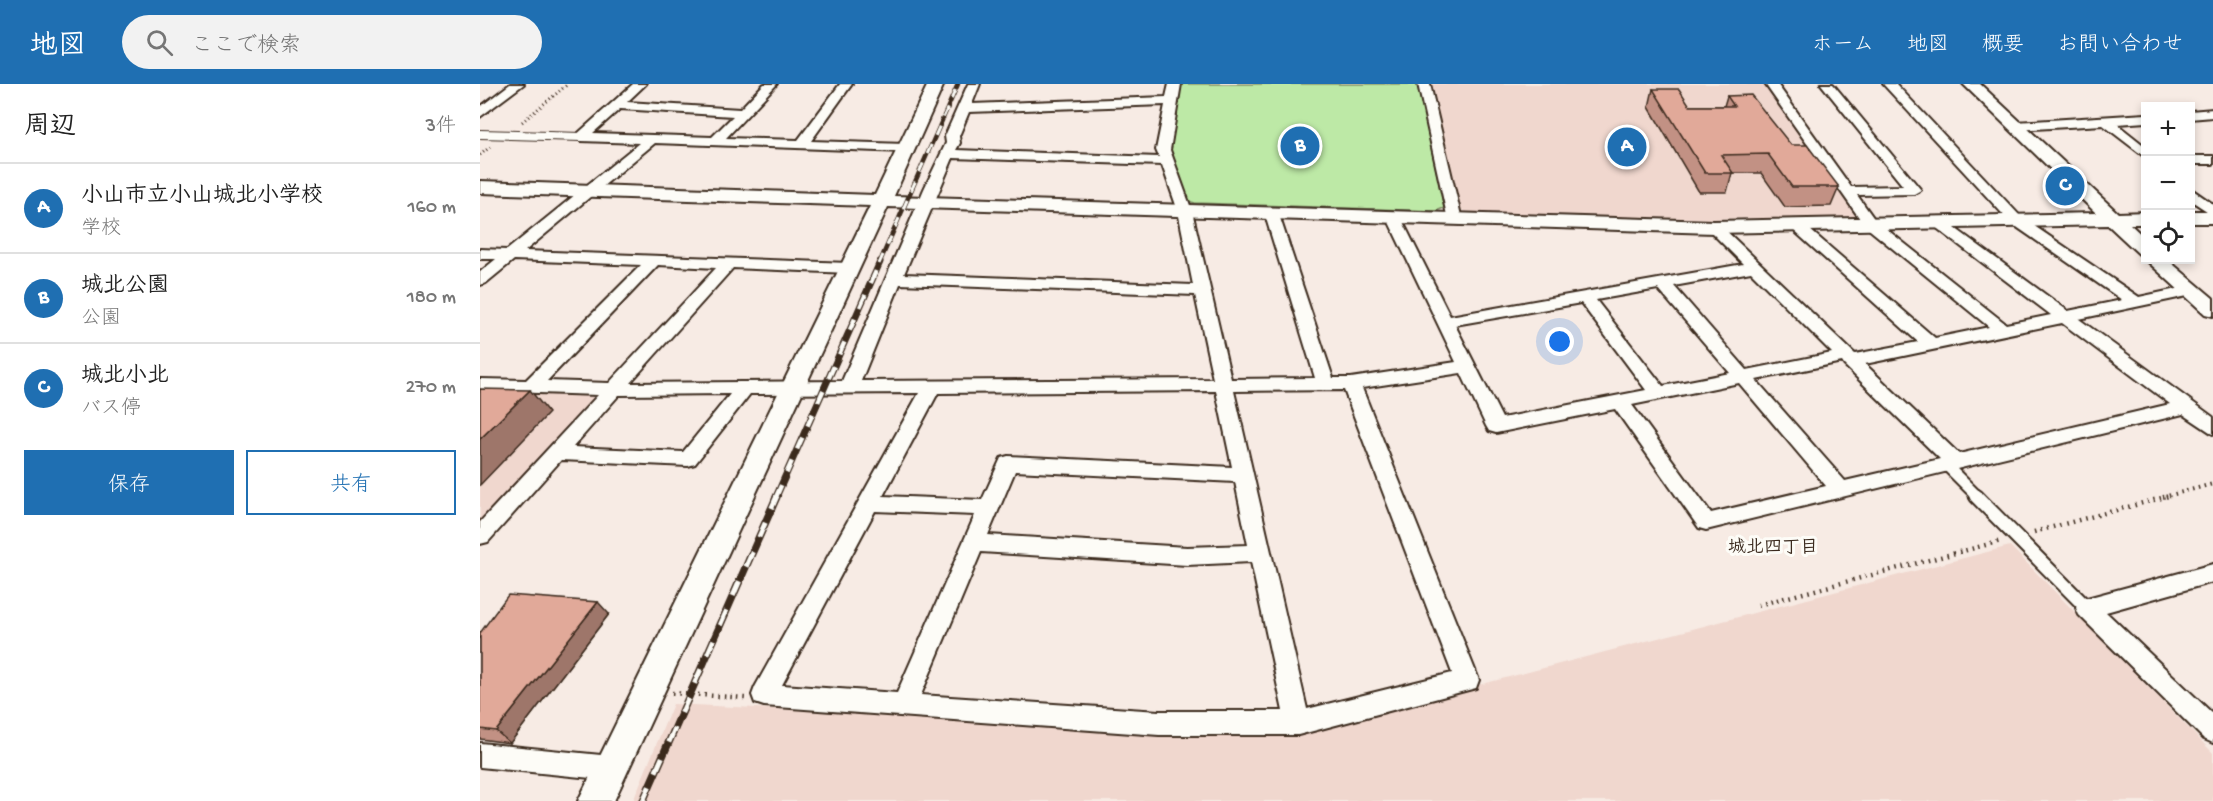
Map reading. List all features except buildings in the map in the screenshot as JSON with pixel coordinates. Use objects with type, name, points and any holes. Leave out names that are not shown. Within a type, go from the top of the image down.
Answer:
[{"type":"street","points":[[480,113],[518,84]]},
{"type":"street","points":[[581,137],[640,84]]},
{"type":"street","points":[[716,142],[771,84]]},
{"type":"street","points":[[802,144],[846,84]]},
{"type":"street","points":[[596,801],[795,388],[936,84]]},
{"type":"street","points":[[849,387],[950,148],[952,136],[974,84]]},
{"type":"street","points":[[1175,84],[1165,155],[1185,211],[1298,723]]},
{"type":"street","points":[[1424,84],[1455,220]]},
{"type":"street","points":[[1772,84],[1870,223],[2002,329]]},
{"type":"street","points":[[1827,84],[1914,190],[1849,191]]},
{"type":"street","points":[[1889,84],[2016,220],[2136,302]]},
{"type":"street","points":[[1971,84],[2141,246]]},
{"type":"street","points":[[963,108],[1172,101]]},
{"type":"street","points":[[617,105],[744,113]]},
{"type":"street","points":[[2195,115],[2213,113]]},
{"type":"street","points":[[2015,126],[2141,118]]},
{"type":"street","points":[[2105,120],[2141,151]]},
{"type":"street","points":[[581,137],[905,148]]},
{"type":"street","points":[[480,280],[593,190],[651,140]]},
{"type":"street","points":[[950,148],[1165,155]]},
{"type":"street","points":[[2195,160],[2213,160]]},
{"type":"street","points":[[480,187],[881,199],[1272,215],[1714,227],[2141,218]]},
{"type":"street","points":[[2195,196],[2213,211]]},
{"type":"street","points":[[1272,215],[1326,384]]},
{"type":"street","points":[[2195,217],[2213,217]]},
{"type":"street","points":[[1394,218],[1496,426],[1743,376],[1931,344],[2191,291]]},
{"type":"street","points":[[1939,223],[2213,427]]},
{"type":"street","points":[[1797,226],[1931,344]]},
{"type":"street","points":[[1714,227],[1848,358],[1951,464]]},
{"type":"street","points":[[480,254],[849,268]]},
{"type":"street","points":[[531,386],[655,261]]},
{"type":"street","points":[[480,536],[728,264]]},
{"type":"street","points":[[2161,264],[2213,309]]},
{"type":"street","points":[[1444,322],[1754,267]]},
{"type":"street","points":[[894,279],[1203,290]]},
{"type":"street","points":[[1662,283],[1842,490]]},
{"type":"street","points":[[1585,297],[1658,393]]},
{"type":"street","points":[[480,385],[616,389],[933,385],[1351,384],[1466,366]]},
{"type":"street","points":[[933,385],[764,695],[1159,723],[1298,723],[1467,680],[1351,384]]},
{"type":"street","points":[[557,453],[688,459],[745,388]]},
{"type":"street","points":[[1618,402],[1706,522],[2186,407]]},
{"type":"street","points":[[905,704],[1008,464],[1242,475]]},
{"type":"street","points":[[868,503],[988,508]]},
{"type":"street","points":[[973,543],[1188,556],[1261,553]]},
{"type":"street","points":[[2087,608],[2213,573]]},
{"type":"street","points":[[2087,608],[2213,731]]},
{"type":"street","points":[[480,755],[611,768]]},
{"type":"lane","points":[[480,134],[581,137]]},
{"type":"lane","points":[[1951,464],[2087,608]]},
{"type":"path","points":[[1758,605],[2213,484]]},
{"type":"path","points":[[649,692],[747,698],[764,695]]},
{"type":"shaded area","points":[[1766,84],[1858,212],[1853,217],[1711,219],[1469,214],[1458,208],[1430,85]]},
{"type":"shaded area","points":[[480,390],[592,394],[595,403],[480,526]]},
{"type":"shaded area","points":[[2010,546],[2213,753],[2213,801],[633,801],[673,704],[1291,734]]},
{"type":"green space","points":[[1180,84],[1418,84],[1444,208],[1436,211],[1188,201],[1171,156],[1169,136]]},
{"type":"railway","points":[[879,264],[958,84]]},
{"type":"railway","points":[[776,497],[880,262]]},
{"type":"railway","points":[[643,801],[777,496]]},
{"type":"place","name":"城北公園","points":[[1300,146]]},
{"type":"place","name":"小山市立小山城北小学校","points":[[1627,147]]},
{"type":"place","name":"城北小北","points":[[2065,186]]},
{"type":"district","name":"城北四丁目","points":[[1773,548]]}]
